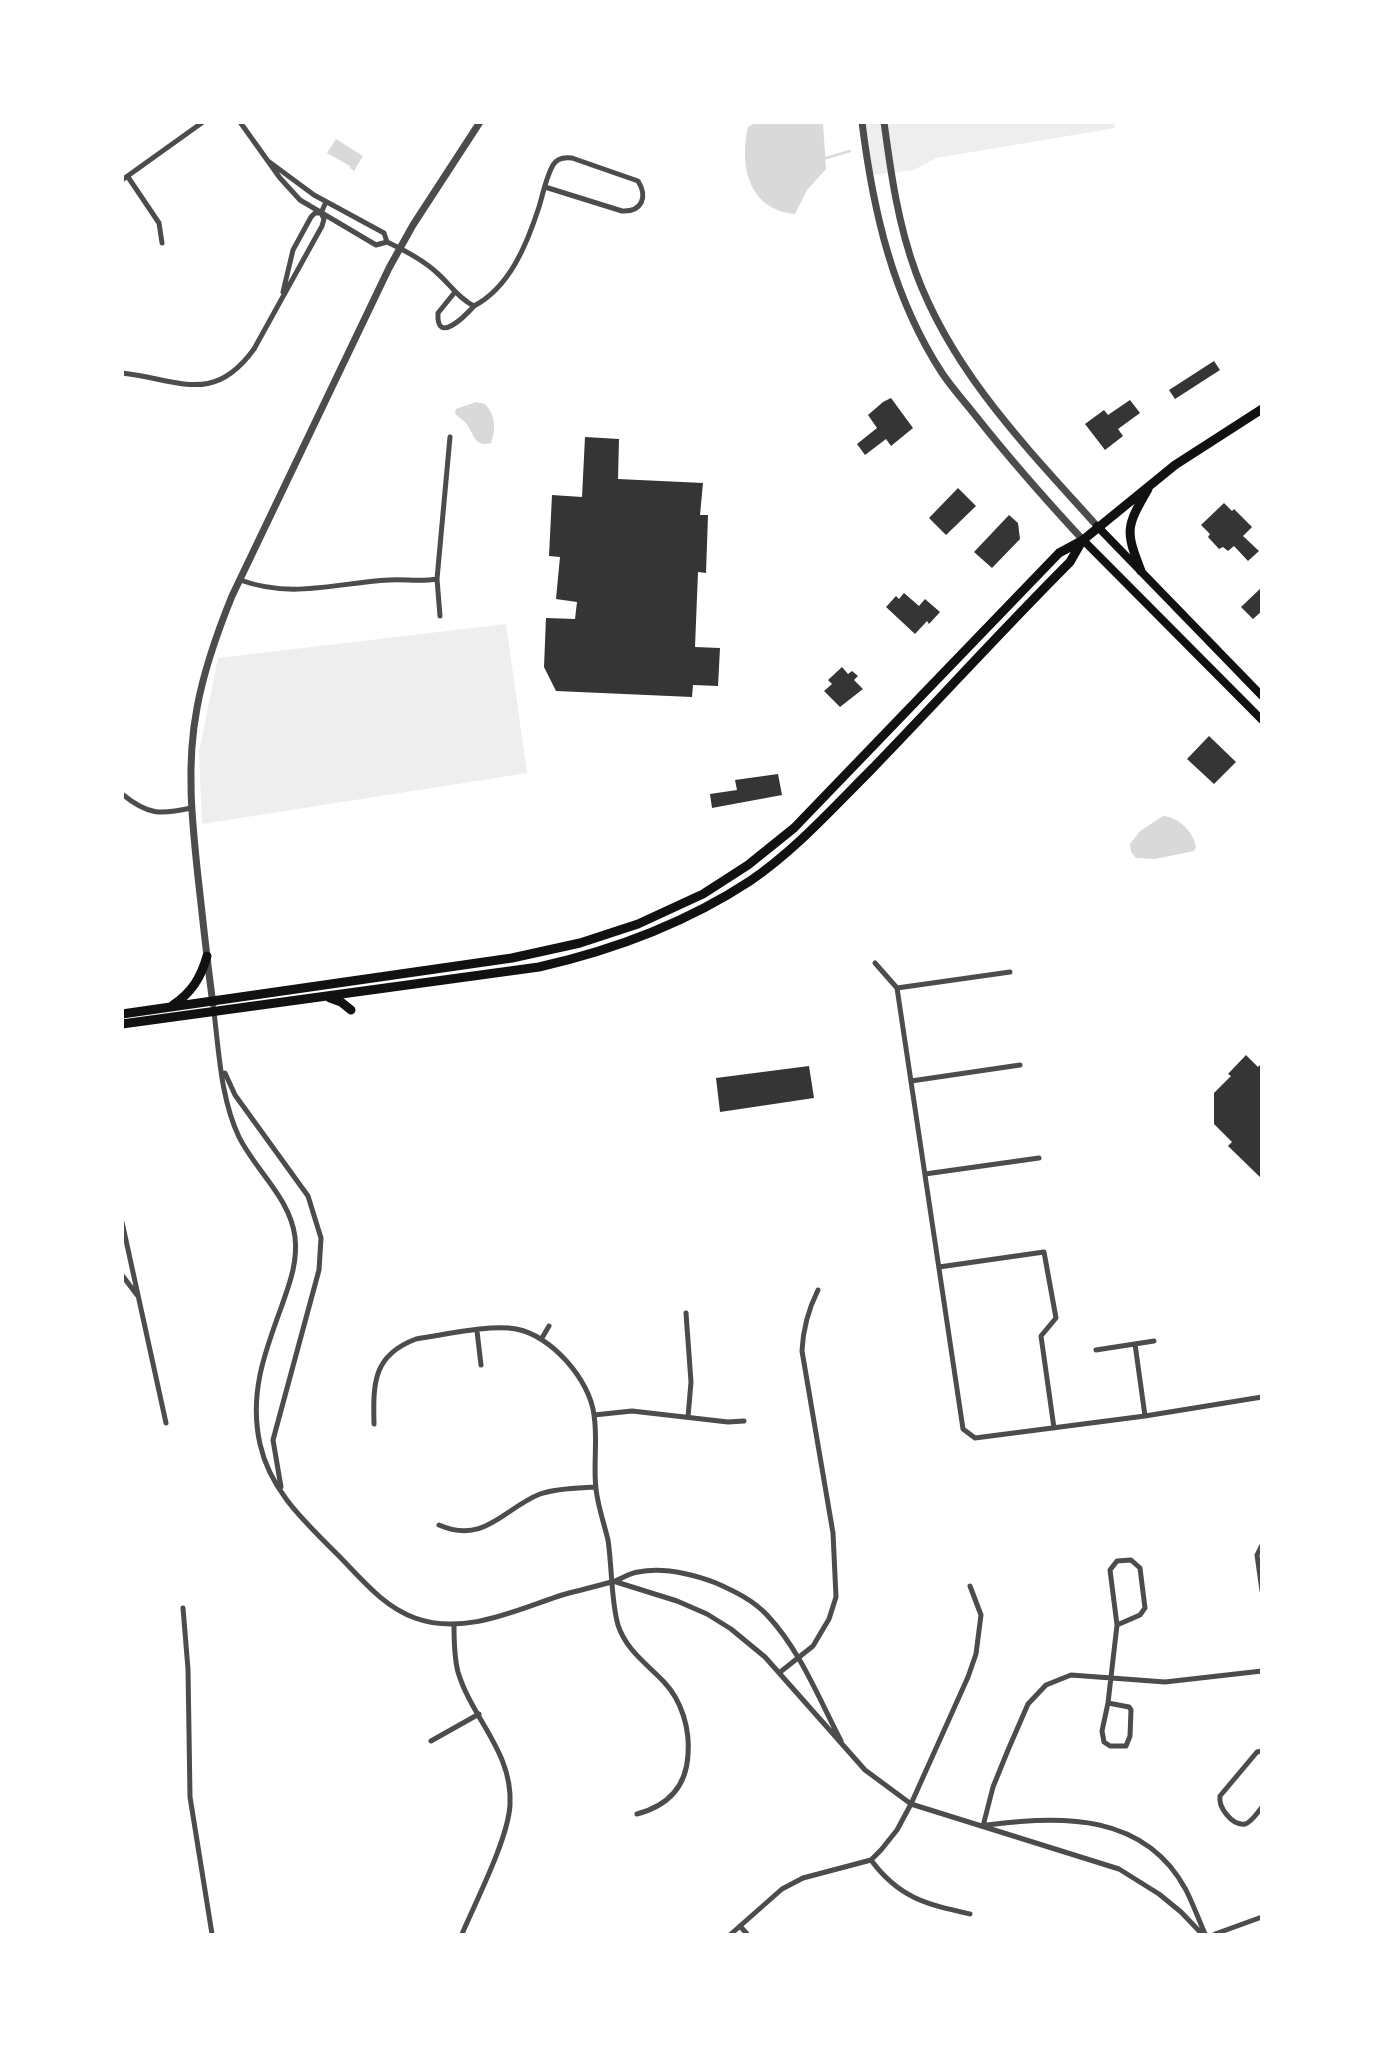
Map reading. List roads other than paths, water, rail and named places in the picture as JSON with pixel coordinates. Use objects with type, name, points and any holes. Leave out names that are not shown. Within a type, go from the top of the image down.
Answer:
[{"type":"main road","points":[[122,1024],[515,971],[584,957],[657,931],[733,891],[779,859],[826,816],[1070,562],[1083,540],[1097,526],[1175,465],[1262,409]]},
{"type":"main road","points":[[1141,571],[1128,533],[1131,520],[1151,483]]},
{"type":"main road","points":[[1097,526],[1262,696]]},
{"type":"main road","points":[[1083,540],[1262,720]]},
{"type":"main road","points":[[122,1014],[553,950],[620,931],[703,894],[748,865],[794,828],[1018,593],[1059,553],[1083,540]]},
{"type":"main road","points":[[171,1007],[194,986],[206,956]]},
{"type":"main road","points":[[325,997],[341,1002],[351,1010]]},
{"type":"street","points":[[162,243],[159,223],[125,179],[203,122]]},
{"type":"street","points":[[240,122],[293,194],[376,245],[387,242],[400,248],[437,273],[462,300],[474,306]]},
{"type":"street","points":[[480,122],[400,248],[362,321],[215,637],[196,709],[192,746],[191,808],[206,956],[227,1103],[237,1133],[247,1151],[285,1205],[295,1236],[293,1274],[262,1362],[255,1398],[260,1447],[270,1472],[293,1510],[385,1602],[417,1619],[454,1625],[482,1620],[638,1572],[672,1571],[704,1578],[737,1592],[765,1613],[788,1641],[841,1741]]},
{"type":"street","points":[[862,122],[874,206],[892,271],[915,325],[951,384],[1018,470],[1083,540]]},
{"type":"street","points":[[884,122],[892,183],[904,234],[916,274],[938,322],[986,400],[1097,526]]},
{"type":"street","points":[[455,292],[438,313],[437,318],[442,327],[455,325],[474,306],[487,300],[512,271],[530,235],[545,187],[554,163],[564,157],[638,181],[643,188],[644,198],[641,205],[631,211],[622,211],[545,187]]},
{"type":"street","points":[[268,161],[302,188],[384,233],[387,242]]},
{"type":"street","points":[[321,213],[326,202]]},
{"type":"street","points":[[279,301],[293,250],[311,217],[315,213],[321,213]]},
{"type":"street","points":[[122,373],[185,386],[220,380],[244,363],[322,226],[324,219],[321,213]]},
{"type":"street","points":[[440,616],[437,579],[450,438]]},
{"type":"street","points":[[240,580],[260,587],[287,591],[389,580],[437,579]]},
{"type":"street","points":[[122,794],[150,811],[165,814],[191,808]]},
{"type":"street","points":[[875,963],[897,988],[963,1429],[975,1438],[1145,1416],[1262,1397]]},
{"type":"street","points":[[897,988],[1010,972]]},
{"type":"street","points":[[221,1064],[235,1095],[308,1196],[321,1238],[319,1270],[273,1440],[275,1462],[284,1496]]},
{"type":"street","points":[[911,1081],[1020,1065]]},
{"type":"street","points":[[925,1174],[1038,1158]]},
{"type":"street","points":[[122,1222],[166,1423]]},
{"type":"street","points":[[939,1267],[1044,1252],[1056,1318],[1041,1336],[1054,1428]]},
{"type":"street","points":[[122,1275],[139,1297]]},
{"type":"street","points":[[779,1673],[813,1646],[829,1619],[836,1597],[833,1533],[802,1351],[808,1311],[818,1290]]},
{"type":"street","points":[[686,1313],[691,1382],[688,1418]]},
{"type":"street","points":[[542,1338],[549,1326]]},
{"type":"street","points":[[374,1424],[375,1380],[382,1363],[403,1343],[416,1339],[513,1328],[542,1338],[557,1351],[582,1382],[594,1415],[596,1487],[600,1517],[607,1538],[618,1625],[634,1653],[665,1682],[676,1698],[685,1718],[688,1739],[688,1757],[674,1796],[655,1810],[637,1814]]},
{"type":"street","points":[[477,1331],[481,1365]]},
{"type":"street","points":[[1096,1350],[1154,1341]]},
{"type":"street","points":[[1135,1344],[1145,1416]]},
{"type":"street","points":[[594,1415],[632,1411],[744,1421]]},
{"type":"street","points":[[439,1525],[457,1531],[479,1529],[499,1521],[540,1494],[596,1487]]},
{"type":"street","points":[[1262,1545],[1257,1555],[1262,1591]]},
{"type":"street","points":[[1108,1703],[1129,1707],[1131,1710],[1130,1736],[1126,1746],[1110,1746],[1104,1742],[1102,1724],[1108,1703],[1118,1625],[1110,1570],[1117,1561],[1131,1560],[1140,1568],[1144,1608],[1140,1615],[1118,1625]]},
{"type":"street","points":[[613,1581],[677,1601],[707,1614],[750,1644],[865,1770],[911,1804],[1119,1869],[1159,1894],[1203,1934]]},
{"type":"street","points":[[731,1934],[782,1889],[803,1878],[871,1860],[898,1830],[976,1654],[981,1615],[970,1586]]},
{"type":"street","points":[[183,1608],[188,1669],[190,1797],[212,1934]]},
{"type":"street","points":[[454,1625],[458,1672],[505,1763],[510,1805],[504,1833],[462,1934]]},
{"type":"street","points":[[984,1826],[993,1787],[1028,1704],[1046,1685],[1071,1675],[1165,1682],[1262,1671]]},
{"type":"street","points":[[431,1741],[479,1714]]},
{"type":"street","points":[[1262,1751],[1257,1752],[1220,1796],[1219,1803],[1220,1808],[1237,1823],[1243,1824],[1252,1820],[1262,1807]]},
{"type":"street","points":[[984,1826],[1065,1820],[1106,1825],[1140,1840],[1167,1864],[1185,1888],[1203,1934]]},
{"type":"street","points":[[871,1860],[885,1880],[914,1898],[970,1914]]},
{"type":"street","points":[[1215,1934],[1262,1917]]},
{"type":"street","points":[[740,1926],[747,1934]]},
{"type":"waterway","points":[[826,158],[850,151]]}]
